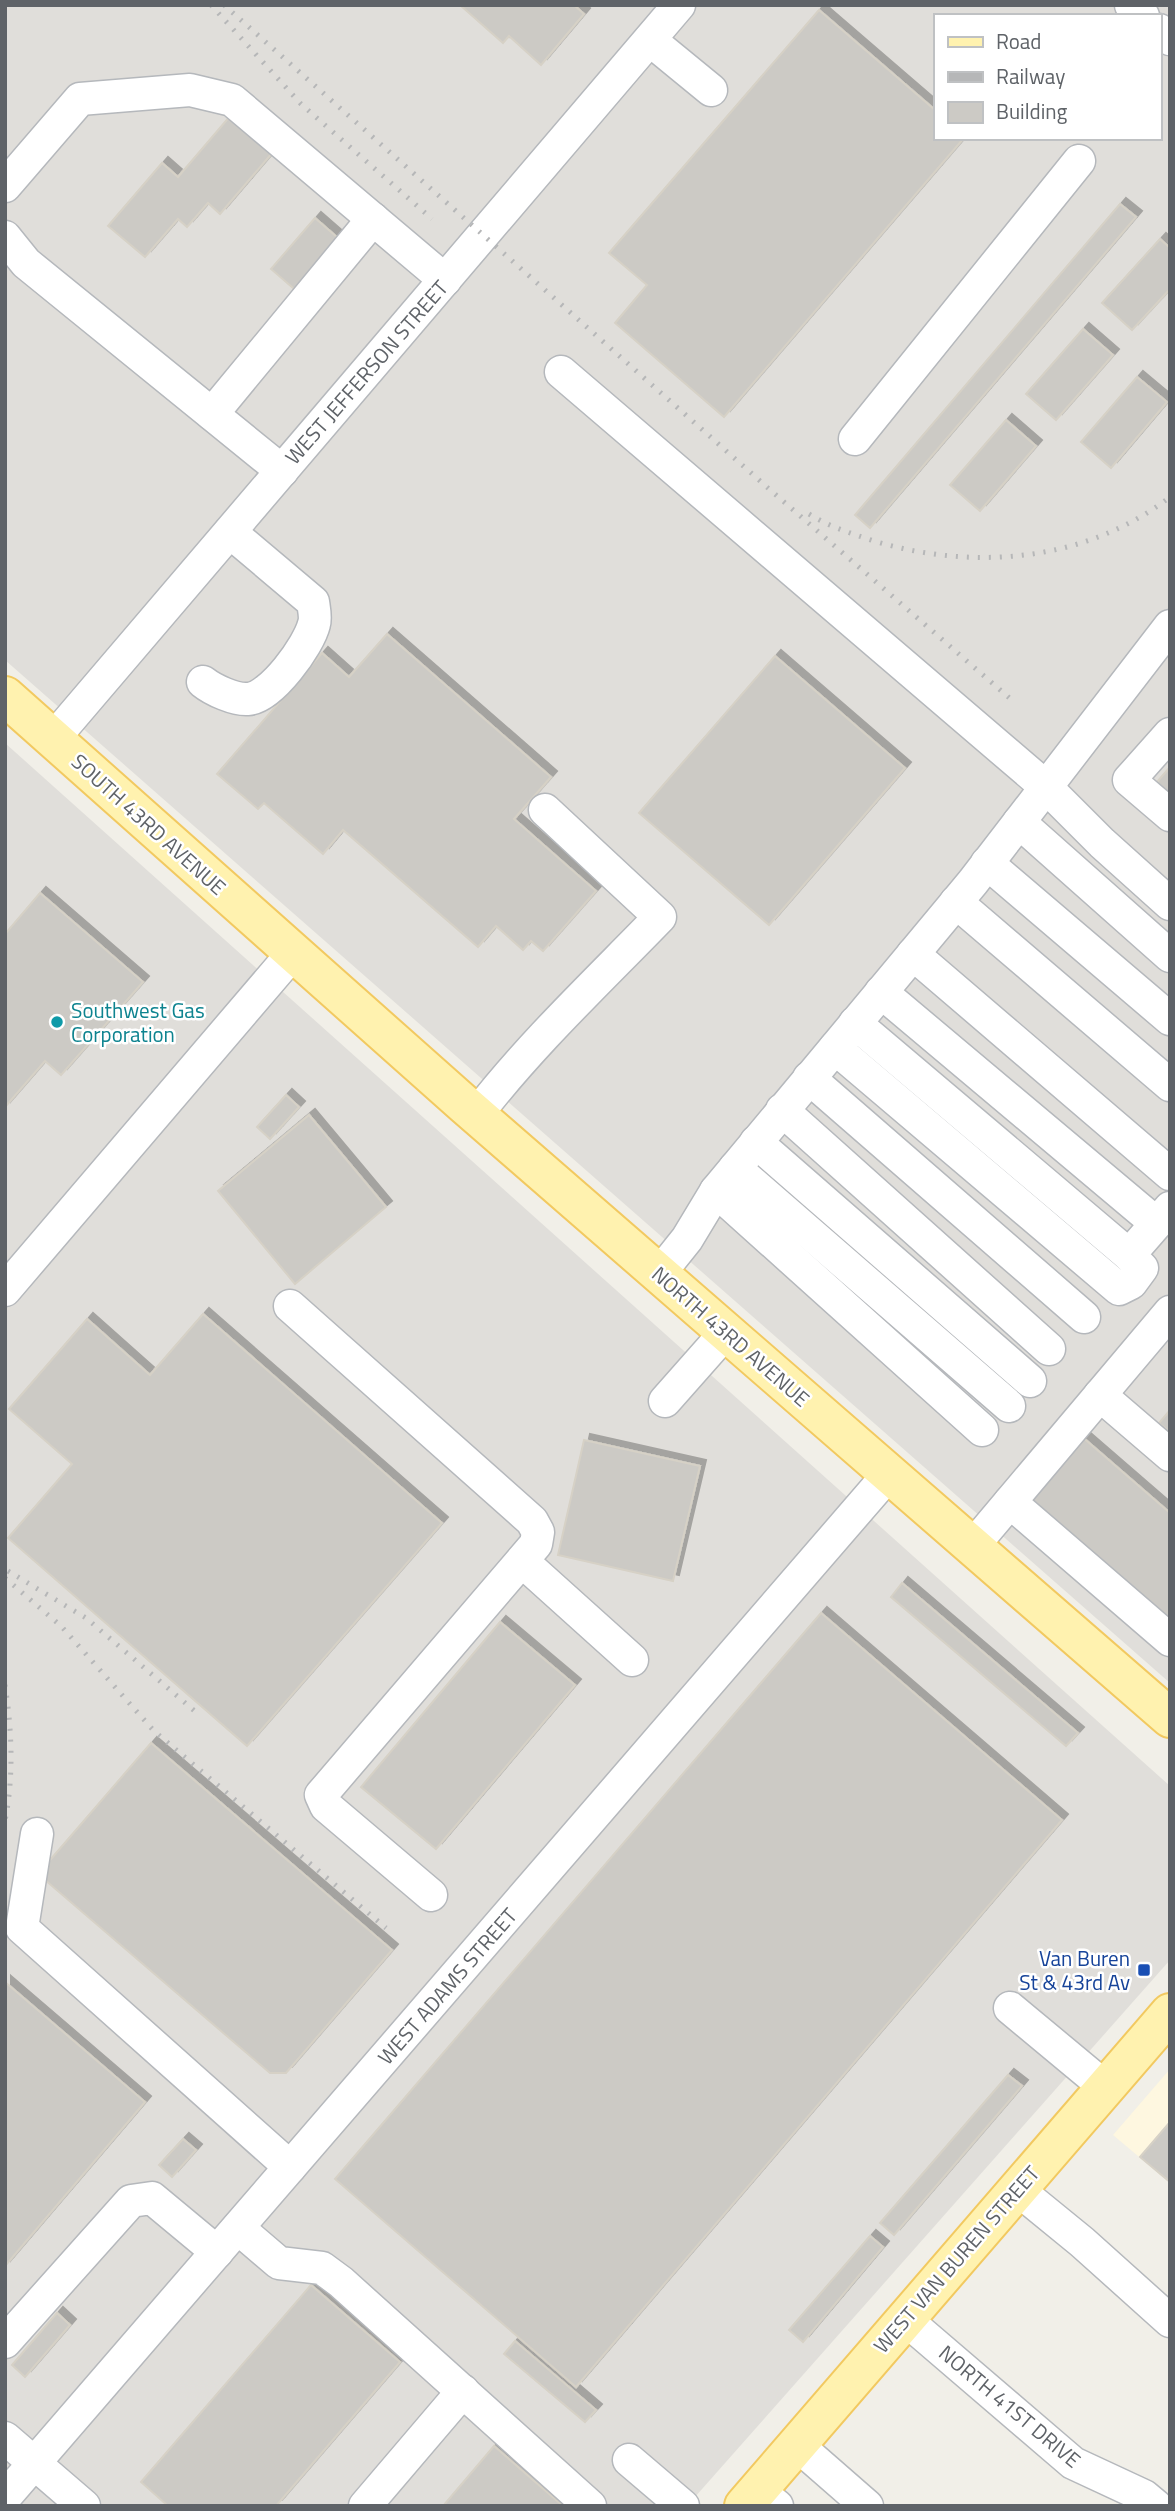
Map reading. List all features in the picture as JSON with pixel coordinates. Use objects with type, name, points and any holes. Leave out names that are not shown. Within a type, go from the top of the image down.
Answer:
[{"type":"main road","name":"SOUTH 43RD AVENUE","points":[[5,696],[293,953]]},
{"type":"main road","name":"NORTH 43RD AVENUE","points":[[293,953],[888,1475],[1170,1718]]},
{"type":"main road","name":"WEST VAN BUREN STREET","points":[[759,2501],[796,2444],[1170,2013]]},
{"type":"street","name":"WEST JEFFERSON STREET","points":[[53,739],[679,5]]},
{"type":"street","points":[[650,40],[711,90]]},
{"type":"street","points":[[5,186],[80,99],[190,90],[232,100],[445,280]]},
{"type":"street","points":[[855,439],[1079,161]]},
{"type":"street","points":[[212,414],[373,219]]},
{"type":"street","points":[[5,237],[26,263],[282,471]]},
{"type":"street","points":[[561,372],[1046,787],[1102,843],[1170,904]]},
{"type":"street","points":[[203,682],[215,691],[248,699],[268,691],[304,647],[315,622],[313,602],[230,531]]},
{"type":"street","points":[[659,1274],[687,1239],[725,1179],[956,902],[1170,626]]},
{"type":"street","points":[[1170,734],[1129,780],[1170,815]]},
{"type":"street","points":[[477,1114],[550,1030],[660,917],[545,810]]},
{"type":"street","points":[[1019,822],[1170,956]]},
{"type":"street","points":[[987,863],[1170,1019]]},
{"type":"street","points":[[956,902],[1170,1085]]},
{"type":"street","points":[[5,1290],[293,953]]},
{"type":"street","points":[[913,954],[1170,1174]]},
{"type":"street","points":[[881,992],[1163,1216],[1129,1255]]},
{"type":"street","points":[[835,1048],[1119,1289],[1131,1283],[1142,1268],[1129,1255],[855,1023]]},
{"type":"street","points":[[809,1078],[1084,1317]]},
{"type":"street","points":[[782,1110],[1049,1349]]},
{"type":"street","points":[[757,1142],[1030,1381]]},
{"type":"street","points":[[725,1179],[1009,1406]]},
{"type":"street","points":[[725,1179],[982,1430]]},
{"type":"street","points":[[290,1306],[532,1521],[538,1532],[536,1544],[522,1561],[321,1795],[326,1806],[431,1895]]},
{"type":"street","points":[[972,1547],[1170,1312]]},
{"type":"street","points":[[665,1401],[726,1332]]},
{"type":"street","points":[[1100,1395],[1170,1455]]},
{"type":"street","name":"WEST ADAMS STREET","points":[[5,2497],[888,1475]]},
{"type":"street","points":[[1010,1502],[1170,1640]]},
{"type":"street","points":[[522,1561],[632,1660]]},
{"type":"street","points":[[37,1834],[22,1928],[290,2167]]},
{"type":"street","points":[[1010,2008],[1105,2087]]},
{"type":"street","points":[[1017,2189],[1082,2242],[1170,2321]]},
{"type":"street","points":[[5,2342],[131,2201],[152,2198],[217,2252]]},
{"type":"street","points":[[238,2228],[279,2263],[322,2268],[331,2275],[590,2506]]},
{"type":"street","name":"NORTH 41ST DRIVE","points":[[905,2319],[1073,2463],[1144,2496],[1156,2506]]},
{"type":"street","points":[[365,2506],[463,2391]]},
{"type":"street","points":[[5,2438],[84,2506]]},
{"type":"street","points":[[796,2444],[867,2506]]},
{"type":"street","points":[[629,2460],[683,2506]]},
{"type":"shaded area","points":[[5,5],[1170,5],[1170,1683],[5,660]]},
{"type":"shaded area","points":[[5,743],[1170,1786],[1170,1960],[687,2506],[5,2506]]},
{"type":"shaded area","points":[[1170,2069],[1170,2183],[1113,2135]]},
{"type":"building","points":[[460,5],[574,5],[584,14],[541,65],[509,36],[503,43]]},
{"type":"building","points":[[819,10],[934,109],[934,140],[962,140],[724,417],[615,323],[647,285],[609,253]]},
{"type":"building","points":[[231,115],[273,152],[220,214],[208,203],[187,227],[178,219],[145,257],[108,226],[162,163],[178,177]]},
{"type":"building","points":[[1120,204],[1136,217],[870,528],[855,515]]},
{"type":"building","points":[[315,218],[338,238],[310,270],[317,276],[300,294],[271,269]]},
{"type":"building","points":[[1160,239],[1170,248],[1170,289],[1132,330],[1102,303]]},
{"type":"building","points":[[1083,329],[1113,355],[1056,420],[1026,394]]},
{"type":"building","points":[[1137,377],[1167,402],[1111,468],[1081,442]]},
{"type":"building","points":[[1006,420],[1036,446],[980,511],[950,485]]},
{"type":"building","points":[[387,634],[551,777],[514,819],[596,891],[543,951],[531,941],[523,950],[496,926],[478,947],[343,830],[323,854],[264,803],[258,809],[217,774],[322,653],[349,677]]},
{"type":"building","points":[[775,656],[905,768],[769,925],[639,813]]},
{"type":"building","points":[[1170,767],[1170,808],[1150,790]]},
{"type":"building","name":"Southwest Gas Corporation","points":[[40,893],[143,982],[61,1075],[45,1061],[5,1107],[5,934]]},
{"type":"building","points":[[286,1095],[299,1107],[270,1139],[257,1127]]},
{"type":"building","points":[[309,1115],[386,1207],[295,1284],[218,1191]]},
{"type":"building","points":[[203,1314],[442,1523],[247,1746],[8,1538],[72,1464],[9,1409],[87,1319],[150,1375]]},
{"type":"building","points":[[1170,1410],[1170,1432],[1159,1423]]},
{"type":"building","points":[[1080,1435],[1170,1513],[1170,1619],[1027,1495]]},
{"type":"building","points":[[584,1440],[700,1466],[673,1581],[558,1555]]},
{"type":"building","points":[[902,1583],[1078,1733],[1066,1746],[891,1597]]},
{"type":"building","points":[[821,1613],[1062,1820],[576,2387],[335,2179]]},
{"type":"building","points":[[500,1622],[575,1685],[436,1849],[361,1787]]},
{"type":"building","points":[[151,1743],[392,1950],[286,2073],[270,2073],[38,1874]]},
{"type":"building","points":[[5,1982],[145,2102],[5,2266]]},
{"type":"building","points":[[1008,2075],[1022,2086],[894,2235],[880,2223]]},
{"type":"building","points":[[1170,2122],[1170,2182],[1140,2157]]},
{"type":"building","points":[[183,2139],[196,2150],[172,2177],[159,2165]]},
{"type":"building","points":[[870,2236],[883,2247],[803,2342],[789,2330]]},
{"type":"building","points":[[311,2285],[400,2362],[276,2506],[168,2506],[141,2482]]},
{"type":"building","points":[[57,2313],[70,2325],[25,2377],[12,2365]]},
{"type":"building","points":[[515,2341],[596,2410],[585,2422],[504,2354]]},
{"type":"building","points":[[494,2446],[563,2506],[443,2506]]},
{"type":"railway","points":[[211,5],[301,104],[432,219]]},
{"type":"railway","points":[[224,5],[768,488],[1014,702]]},
{"type":"railway","points":[[809,514],[825,523],[874,541],[950,556],[989,557],[1028,555],[1102,536],[1137,519],[1170,497]]},
{"type":"railway","points":[[8,1571],[86,1618],[197,1713]]},
{"type":"railway","points":[[5,1578],[61,1626],[154,1731],[386,1928]]},
{"type":"railway","points":[[5,1685],[11,1753],[5,1821]]},
{"type":"place","name":"Southwest Gas Corporation","points":[[57,1022]]},
{"type":"place","name":"Van Buren St & 43rd Av","points":[[1144,1970]]}]
